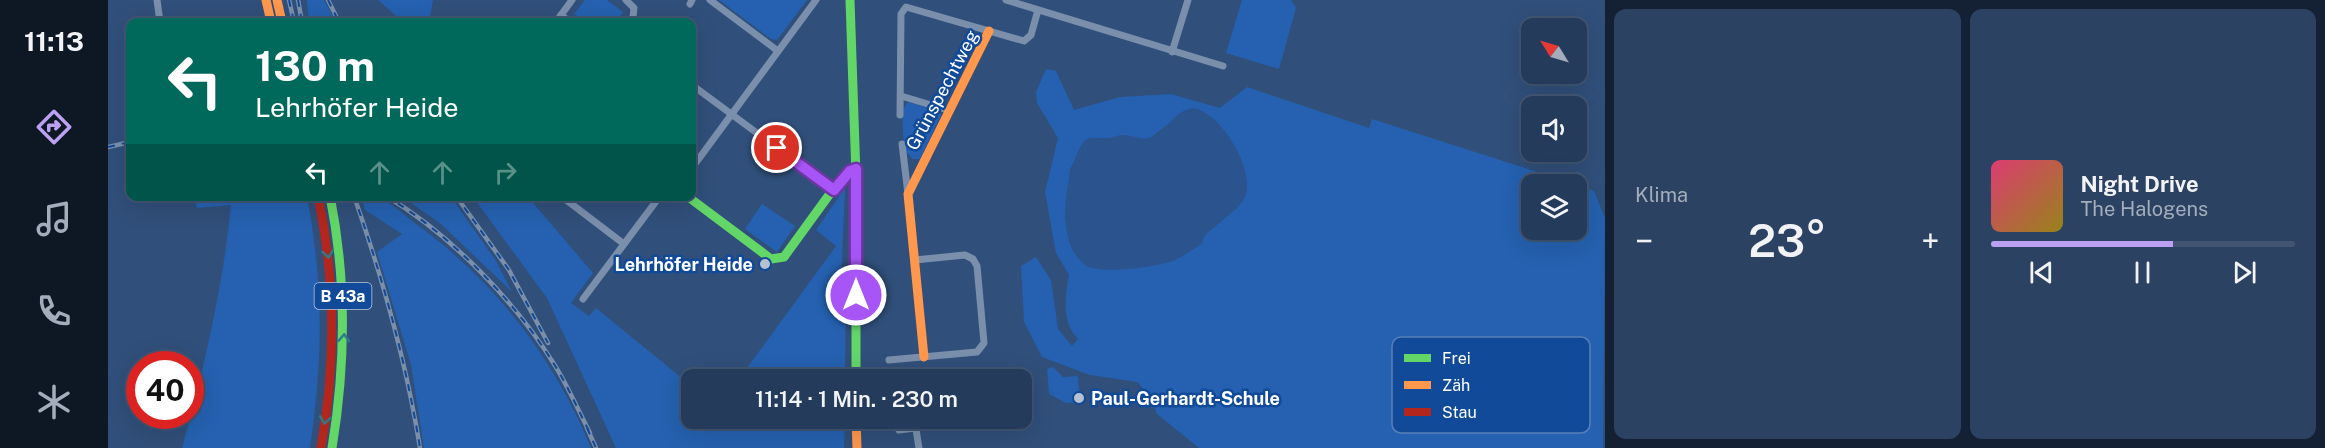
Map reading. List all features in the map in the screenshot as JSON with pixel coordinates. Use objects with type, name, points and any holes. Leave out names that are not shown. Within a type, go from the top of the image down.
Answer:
[{"type":"main road","points":[[266,0],[270,18]]},
{"type":"main road","points":[[277,0],[281,18]]},
{"type":"main road","points":[[850,0],[856,169],[856,369]]},
{"type":"main road","name":"Grünspechtweg","points":[[924,357],[908,194],[989,31]]},
{"type":"main road","points":[[694,201],[771,259],[778,259],[784,257],[850,171],[856,169]]},
{"type":"main road","name":"B 43a","points":[[319,201],[329,263],[333,314],[332,366],[321,448]]},
{"type":"main road","name":"B 43a","points":[[331,201],[341,264],[344,323],[340,396],[332,448]]},
{"type":"main road","points":[[856,429],[857,448]]},
{"type":"street","points":[[157,0],[159,18]]},
{"type":"street","points":[[559,18],[572,0]]},
{"type":"street","points":[[626,0],[634,8],[632,18]]},
{"type":"street","points":[[710,0],[778,51]]},
{"type":"street","points":[[696,162],[816,0]]},
{"type":"street","points":[[1005,0],[1027,3],[1038,10],[1223,66]]},
{"type":"street","points":[[1172,52],[1188,0]]},
{"type":"street","points":[[900,114],[901,14],[906,7],[989,31]]},
{"type":"street","name":"Grünspechtweg","points":[[989,31],[1027,40],[1031,35],[1038,10]]},
{"type":"street","points":[[561,15],[565,18]]},
{"type":"street","points":[[696,88],[834,190]]},
{"type":"street","points":[[901,96],[948,110]]},
{"type":"street","name":"Grünspechtweg","points":[[902,144],[908,194]]},
{"type":"street","points":[[568,201],[624,244]]},
{"type":"street","points":[[583,299],[656,201]]},
{"type":"street","points":[[889,360],[981,350],[984,343],[977,266],[973,259],[965,255],[915,260]]},
{"type":"street","points":[[899,430],[916,429],[919,448]]},
{"type":"shaded area","points":[[307,0],[324,0],[334,18],[309,18]]},
{"type":"shaded area","points":[[378,0],[433,0],[430,18],[398,18]]},
{"type":"shaded area","points":[[585,0],[607,0],[623,12],[619,18],[580,18],[574,14]]},
{"type":"shaded area","points":[[719,0],[807,0],[777,40],[771,39]]},
{"type":"shaded area","points":[[1242,0],[1291,0],[1296,8],[1279,69],[1226,53]]},
{"type":"shaded area","points":[[1046,69],[1056,71],[1074,110],[1120,97],[1171,94],[1220,108],[1247,87],[1369,128],[1372,119],[1544,174],[1521,174],[1521,240],[1587,240],[1587,189],[1594,191],[1605,218],[1603,448],[1199,448],[1157,414],[1149,395],[1137,382],[1090,375],[1042,357],[1024,322],[1021,266],[1036,257],[1051,280],[1058,329],[1072,346],[1078,339],[1067,317],[1066,300],[1069,275],[1056,253],[1045,192],[1058,138],[1037,103],[1036,92]],"holes":[[[1167,125],[1220,127],[1238,154],[1246,186],[1239,206],[1175,260],[1121,269],[1075,253],[1065,218],[1070,170],[1080,148],[1091,138],[1145,139],[1152,137]]]},
{"type":"shaded area","points":[[908,102],[939,111],[941,115],[920,159],[913,159],[904,150],[902,111]]},
{"type":"shaded area","points":[[1194,108],[1215,120],[1234,144],[1241,158],[1247,186],[1241,204],[1209,230],[1202,244],[1175,260],[1115,270],[1092,268],[1085,265],[1076,255],[1070,243],[1065,212],[1072,166],[1082,144],[1089,138],[1105,139],[1121,135],[1150,138],[1162,131],[1180,113]]},
{"type":"shaded area","points":[[845,188],[841,286],[846,293],[845,369],[746,369],[836,246],[816,230]]},
{"type":"shaded area","points":[[195,201],[308,201],[313,230],[320,322],[317,383],[310,448],[182,448],[187,429],[204,429],[204,362],[223,266],[231,205],[197,208]]},
{"type":"shaded area","points":[[362,201],[386,201],[444,246],[496,296],[540,353],[559,383],[591,448],[424,448],[411,365],[377,252],[402,234],[365,210]]},
{"type":"shaded area","points":[[409,201],[454,201],[496,261],[512,292],[441,224]]},
{"type":"shaded area","points":[[476,201],[531,201],[593,273],[571,303],[589,316],[596,308],[681,377],[681,429],[845,429],[844,448],[616,448],[547,298]]},
{"type":"shaded area","points":[[762,204],[795,226],[777,252],[745,229]]},
{"type":"shaded area","points":[[1053,367],[1063,377],[1078,376],[1080,402],[1066,403],[1049,394],[1047,369]]},
{"type":"railway","points":[[289,0],[293,18]]},
{"type":"railway","points":[[298,0],[301,18]]},
{"type":"railway","points":[[328,0],[337,18]]},
{"type":"railway","points":[[108,147],[126,143]]},
{"type":"railway","points":[[356,201],[393,320],[420,448]]},
{"type":"railway","points":[[394,201],[434,229],[501,293],[554,364],[590,433]]},
{"type":"railway","points":[[460,201],[509,270],[548,343]]},
{"type":"railway","points":[[587,428],[596,448]]},
{"type":"traffic: fast","points":[[850,0],[856,176],[856,369]]},
{"type":"traffic: fast","points":[[694,201],[771,259],[784,257],[829,195],[856,169]]},
{"type":"traffic: fast","points":[[331,201],[336,228],[343,322],[340,385],[332,448]]},
{"type":"traffic: slow","points":[[266,0],[270,18]]},
{"type":"traffic: slow","points":[[277,0],[281,18]]},
{"type":"traffic: slow","points":[[924,357],[908,194],[989,31]]},
{"type":"traffic: slow","points":[[856,429],[857,448]]},
{"type":"traffic: jam","points":[[319,201],[328,259],[332,322],[329,385],[321,448]]},
{"type":"place","name":"Lehrhöfer Heide","points":[[765,264]]},
{"type":"place","name":"Paul-Gerhardt-Schule","points":[[1079,398]]},
{"type":"route","points":[[777,148],[834,190],[850,171],[856,169],[856,295]]}]
